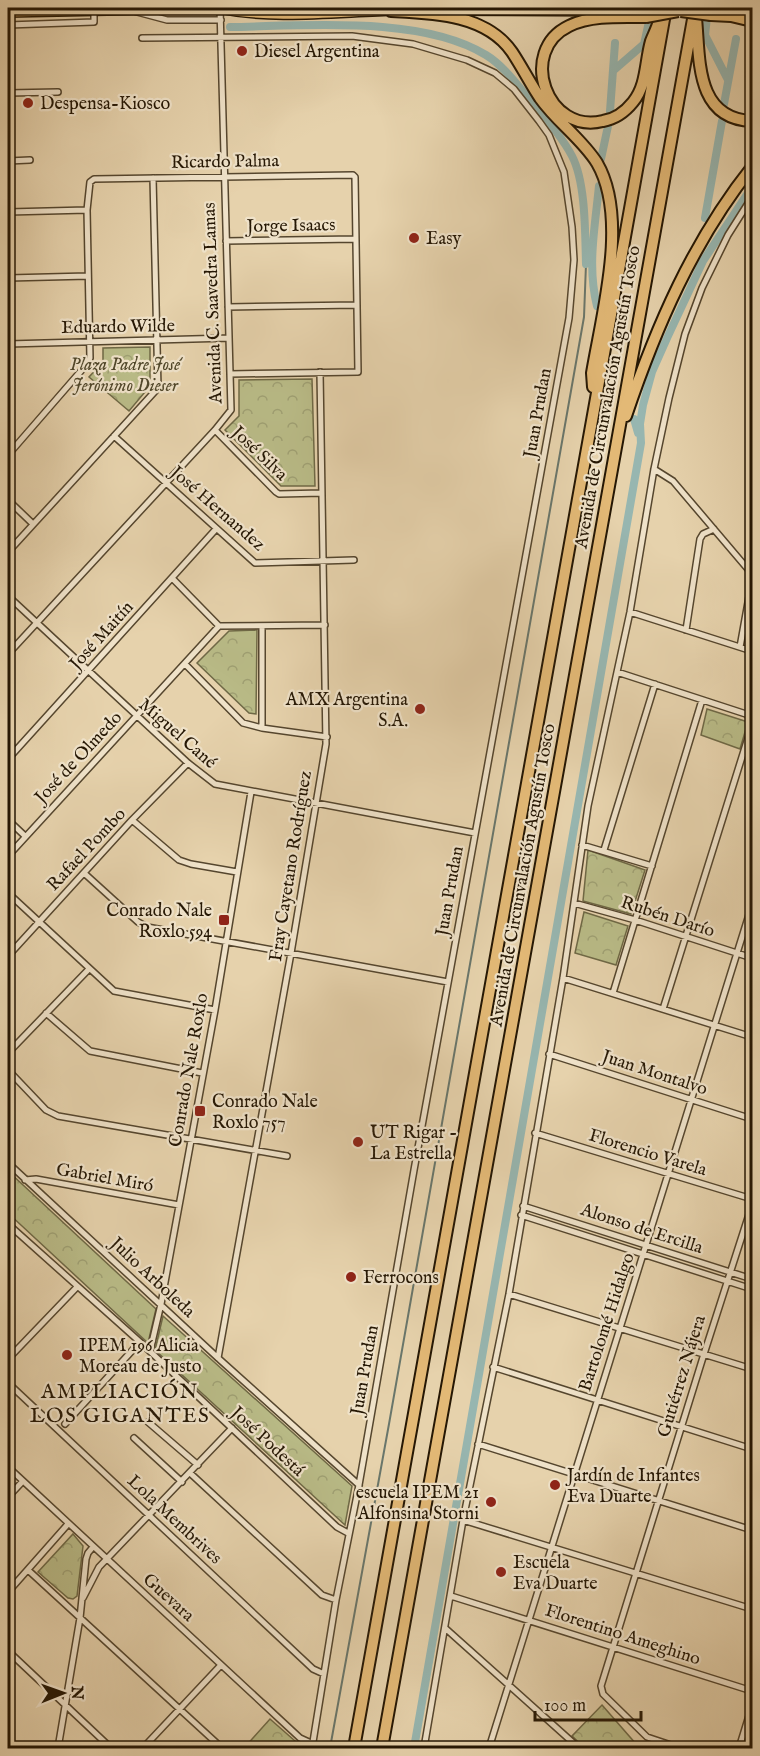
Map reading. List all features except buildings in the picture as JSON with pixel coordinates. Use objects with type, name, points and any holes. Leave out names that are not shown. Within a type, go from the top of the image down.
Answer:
[{"type":"highway","points":[[665,8],[651,42],[641,88],[627,109],[614,118],[598,122],[574,119],[559,111],[548,96],[541,73],[543,55],[552,39],[574,24],[604,19],[646,14],[680,11],[711,13],[753,21]]},
{"type":"highway","name":"Avenida de Circunvalación Agustín Tosco","points":[[354,1749],[665,8]]},
{"type":"highway","points":[[695,8],[699,64],[709,96],[726,114],[734,118],[753,120]]},
{"type":"highway","name":"Avenida de Circunvalación Agustín Tosco","points":[[382,1749],[695,8]]},
{"type":"highway","points":[[391,10],[450,16],[481,27],[495,35],[512,52],[548,110],[587,150],[602,173],[610,200],[612,244],[592,373],[594,405]]},
{"type":"highway","points":[[614,453],[648,352],[675,290],[706,233],[753,167]]},
{"type":"main road","points":[[8,12],[206,8]]},
{"type":"main road","points":[[220,8],[241,12],[274,13],[391,10],[646,14]]},
{"type":"main road","points":[[711,13],[753,10]]},
{"type":"street","name":"Avenida C. Saavedra Lamas","points":[[8,654],[231,410],[220,8]]},
{"type":"street","points":[[127,9],[160,20],[221,20]]},
{"type":"street","points":[[8,25],[94,22],[94,10]]},
{"type":"street","name":"Juan Prudan","points":[[142,38],[221,39],[334,35],[382,39],[413,44],[483,67],[495,73],[514,89],[549,135],[564,172],[569,196],[574,260],[569,318],[359,1485],[348,1533],[313,1746]]},
{"type":"street","points":[[8,93],[58,92]]},
{"type":"street","points":[[8,161],[30,160]]},
{"type":"street","name":"Ricardo Palma","points":[[87,210],[88,187],[94,180],[350,174],[355,177],[356,239]]},
{"type":"street","points":[[8,552],[158,388],[153,178]]},
{"type":"street","points":[[424,1749],[478,1444],[509,1294],[563,978],[582,845],[630,612],[654,469],[678,356],[692,314],[712,265],[753,196]]},
{"type":"street","points":[[8,212],[87,210],[90,342],[90,358],[87,364],[8,455]]},
{"type":"street","points":[[230,374],[358,372],[356,239]]},
{"type":"street","name":"Jorge Isaacs","points":[[226,242],[356,239]]},
{"type":"street","points":[[8,278],[88,276]]},
{"type":"street","points":[[228,307],[357,304]]},
{"type":"street","name":"Eduardo Wilde","points":[[8,344],[228,338]]},
{"type":"street","name":"Fray Cayetano Rodríguez","points":[[218,1358],[291,953],[327,737],[320,372]]},
{"type":"street","name":"José Silva","points":[[215,430],[279,494],[322,493]]},
{"type":"street","name":"José Hernandez","points":[[114,436],[255,563],[354,560]]},
{"type":"street","points":[[654,469],[673,481],[753,574]]},
{"type":"street","points":[[8,500],[33,524]]},
{"type":"street","points":[[686,630],[700,539],[703,534],[714,529]]},
{"type":"street","name":"José Maitín","points":[[8,759],[216,530]]},
{"type":"street","points":[[172,578],[219,626],[325,626]]},
{"type":"street","points":[[740,647],[753,580]]},
{"type":"street","name":"Miguel Cané","points":[[8,596],[136,716],[188,763],[219,787],[475,833]]},
{"type":"street","points":[[630,612],[753,651]]},
{"type":"street","name":"José de Olmedo","points":[[8,856],[219,626]]},
{"type":"street","points":[[262,626],[262,728]]},
{"type":"street","points":[[184,664],[239,720],[250,726],[327,737]]},
{"type":"street","points":[[617,672],[753,716]]},
{"type":"street","points":[[604,850],[655,684]]},
{"type":"street","points":[[613,993],[702,700]]},
{"type":"street","points":[[663,1009],[753,725]]},
{"type":"street","name":"Rafael Pombo","points":[[8,956],[132,820],[188,763]]},
{"type":"street","name":"Conrado Nale Roxlo","points":[[150,1352],[161,1304],[215,1010],[251,792]]},
{"type":"street","points":[[8,820],[25,836]]},
{"type":"street","points":[[132,820],[179,860],[237,872]]},
{"type":"street","points":[[582,845],[652,866]]},
{"type":"street","points":[[84,873],[142,925],[448,982]]},
{"type":"street","points":[[8,893],[114,991],[215,1010]]},
{"type":"street","name":"Rubén Darío","points":[[574,903],[753,958]]},
{"type":"street","name":"Bartolomé Hidalgo","points":[[489,1749],[753,905]]},
{"type":"street","points":[[8,1053],[88,969]]},
{"type":"street","points":[[563,978],[753,1037]]},
{"type":"street","points":[[46,1012],[90,1051],[202,1073]]},
{"type":"street","name":"Juan Montalvo","points":[[549,1054],[753,1119]]},
{"type":"street","points":[[8,1071],[52,1114],[287,1156]]},
{"type":"street","name":"Florencio Varela","points":[[535,1133],[753,1199]]},
{"type":"street","name":"Julio Arboleda","points":[[8,1163],[359,1485]]},
{"type":"street","name":"Gabriel Miró","points":[[25,1180],[36,1179],[179,1205]]},
{"type":"street","name":"Gutiérrez Nájera","points":[[680,1749],[647,1737],[603,1694],[601,1686],[635,1572],[753,1205]]},
{"type":"street","name":"Alonso de Ercilla","points":[[523,1206],[753,1279]]},
{"type":"street","name":"Alonso de Ercilla","points":[[521,1215],[753,1289]]},
{"type":"street","name":"José Podestá","points":[[8,1224],[140,1342],[337,1527],[348,1533]]},
{"type":"street","points":[[8,1359],[77,1287]]},
{"type":"street","points":[[509,1294],[753,1370]]},
{"type":"street","points":[[65,1424],[140,1342]]},
{"type":"street","points":[[493,1367],[753,1449]]},
{"type":"street","name":"Lola Membrives","points":[[8,1383],[313,1669],[324,1674]]},
{"type":"street","points":[[148,1422],[198,1465]]},
{"type":"street","points":[[83,1598],[94,1574],[232,1428]]},
{"type":"street","points":[[134,1438],[182,1482]]},
{"type":"street","points":[[478,1444],[753,1530]]},
{"type":"street","name":"Guevara","points":[[8,1467],[300,1738],[313,1746]]},
{"type":"street","points":[[190,1473],[322,1595],[336,1600]]},
{"type":"street","points":[[8,1497],[23,1481]]},
{"type":"street","points":[[464,1520],[753,1609]]},
{"type":"street","points":[[8,1592],[68,1524]]},
{"type":"street","points":[[46,1749],[58,1747],[83,1598],[86,1559],[93,1547]]},
{"type":"street","points":[[28,1570],[222,1749]]},
{"type":"street","name":"Florentino Ameghino","points":[[451,1596],[753,1691]]},
{"type":"street","points":[[446,1628],[575,1747]]},
{"type":"street","points":[[8,1651],[111,1749]]},
{"type":"street","points":[[143,1749],[221,1665]]},
{"type":"street","points":[[739,1749],[753,1706]]},
{"type":"street","points":[[8,1744],[12,1749]]},
{"type":"green space","name":"Plaza Padre José Jerónimo Dieser","points":[[150,347],[150,386],[129,411],[89,377],[103,362],[103,348]]},
{"type":"green space","points":[[312,379],[315,486],[281,486],[225,430],[239,416],[239,380]]},
{"type":"green space","points":[[257,630],[256,714],[249,713],[197,663],[229,631]]},
{"type":"green space","points":[[707,709],[748,722],[740,749],[701,735]]},
{"type":"green space","points":[[588,850],[645,870],[631,914],[583,901]]},
{"type":"green space","points":[[584,912],[628,926],[616,965],[575,953]]},
{"type":"green space","points":[[8,1171],[156,1309],[148,1343],[8,1213]]},
{"type":"green space","points":[[163,1316],[352,1486],[345,1525],[155,1350]]},
{"type":"green space","points":[[73,1534],[83,1546],[77,1596],[73,1599],[68,1598],[38,1572]]},
{"type":"green space","points":[[602,1705],[637,1745],[646,1748],[585,1748],[572,1736]]},
{"type":"green space","points":[[270,1719],[303,1748],[244,1748]]},
{"type":"waterway","points":[[614,70],[644,44],[652,8]]},
{"type":"waterway","points":[[708,8],[705,35],[728,80]]},
{"type":"waterway","points":[[230,27],[327,25],[396,28],[459,42],[486,55],[516,83],[553,127],[572,156],[577,167],[582,194],[586,264]]},
{"type":"waterway","points":[[724,104],[736,39]]},
{"type":"waterway","points":[[610,111],[615,43]]},
{"type":"waterway","points":[[705,218],[722,121]]},
{"type":"waterway","points":[[601,159],[608,126]]},
{"type":"waterway","points":[[597,306],[592,261],[599,186]]},
{"type":"waterway","points":[[414,1748],[641,443],[640,424],[643,405],[652,372],[703,261],[752,187]]},
{"type":"waterway","points":[[330,1748],[584,317],[586,264]]},
{"type":"waterway","points":[[634,419],[638,433]]},
{"type":"place","name":"Diesel Argentina","points":[[242,51]]},
{"type":"place","name":"Despensa-Kiosco","points":[[28,103]]},
{"type":"place","name":"Easy","points":[[414,238]]},
{"type":"place","name":"AMX Argentina S.A.","points":[[420,709]]},
{"type":"place","name":"Conrado Nale Roxlo 594","points":[[224,920]]},
{"type":"place","name":"Conrado Nale Roxlo 757","points":[[200,1111]]},
{"type":"place","name":"UT Rigar - La Estrella","points":[[358,1142]]},
{"type":"place","name":"Ferrocons","points":[[351,1277]]},
{"type":"place","name":"IPEM 196 Alicia Moreau de Justo","points":[[67,1355]]},
{"type":"place","name":"Jardín de Infantes Eva Duarte","points":[[555,1485]]},
{"type":"place","name":"escuela IPEM 21 Alfonsina Storni","points":[[491,1502]]},
{"type":"place","name":"Escuela Eva Duarte","points":[[501,1572]]},
{"type":"district","name":"AMPLIACIÓN LOS GIGANTES","points":[[120,1403]]}]
